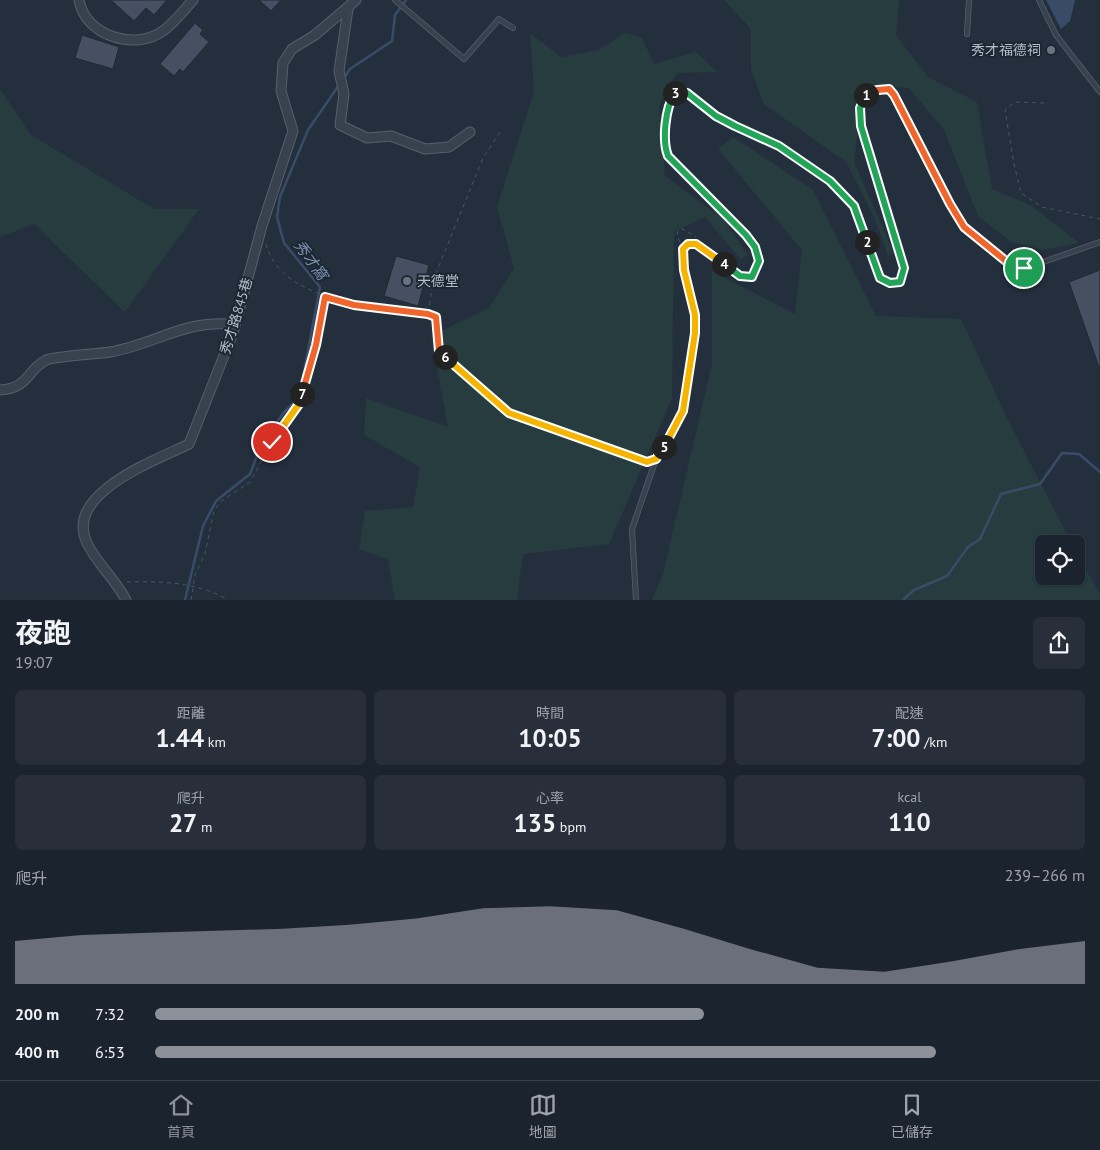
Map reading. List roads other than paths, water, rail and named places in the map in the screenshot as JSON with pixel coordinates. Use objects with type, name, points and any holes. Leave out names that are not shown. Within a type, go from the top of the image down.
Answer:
[{"type":"street","points":[[78,0],[88,20],[97,30],[128,40],[144,40],[164,31],[193,0]]},
{"type":"street","name":"秀才路845巷","points":[[126,600],[86,542],[84,526],[88,512],[99,495],[109,485],[150,461],[189,444],[235,325],[262,226],[293,132],[281,91],[283,64],[292,49],[348,9],[356,0]]},
{"type":"street","points":[[348,9],[339,70],[344,94],[340,125],[366,138],[391,136],[425,149],[449,147],[470,132]]},
{"type":"street","points":[[0,390],[17,387],[46,360],[112,352],[142,345],[191,326],[218,323],[235,325]]},
{"type":"lane","points":[[395,0],[464,59],[499,19],[513,28]]},
{"type":"lane","points":[[967,34],[969,0]]},
{"type":"lane","points":[[1039,0],[1056,35],[1100,92]]},
{"type":"lane","points":[[636,600],[632,529],[656,459],[683,411],[695,333],[695,315],[684,270],[683,249],[688,244],[696,244],[745,278],[752,277],[756,272],[759,261],[758,253],[746,235],[668,156],[665,144],[668,108],[672,98],[679,91],[687,93],[716,116],[779,146],[830,181],[857,212],[877,273],[886,282],[900,282],[904,268],[861,126],[861,103],[869,92],[874,90],[889,89],[894,95],[950,204],[964,227],[1012,266],[1029,267],[1100,242]]},
{"type":"water","points":[[1046,0],[1075,0],[1070,21],[1061,29]]},
{"type":"waterway","name":"秀才窩","points":[[344,78],[350,69],[392,41],[395,15],[406,0]]},
{"type":"waterway","name":"秀才窩","points":[[185,600],[203,526],[216,501],[250,474],[258,453],[269,434],[284,412],[299,398],[320,287],[284,243],[277,217],[280,197],[308,130],[339,85]]},
{"type":"waterway","points":[[903,600],[914,590],[947,576],[968,547],[980,539],[1001,494],[1040,484],[1062,453],[1079,454],[1100,472]]},
{"type":"place","name":"秀才福德祠","points":[[1051,50]]},
{"type":"place","name":"天德堂","points":[[407,281]]}]
